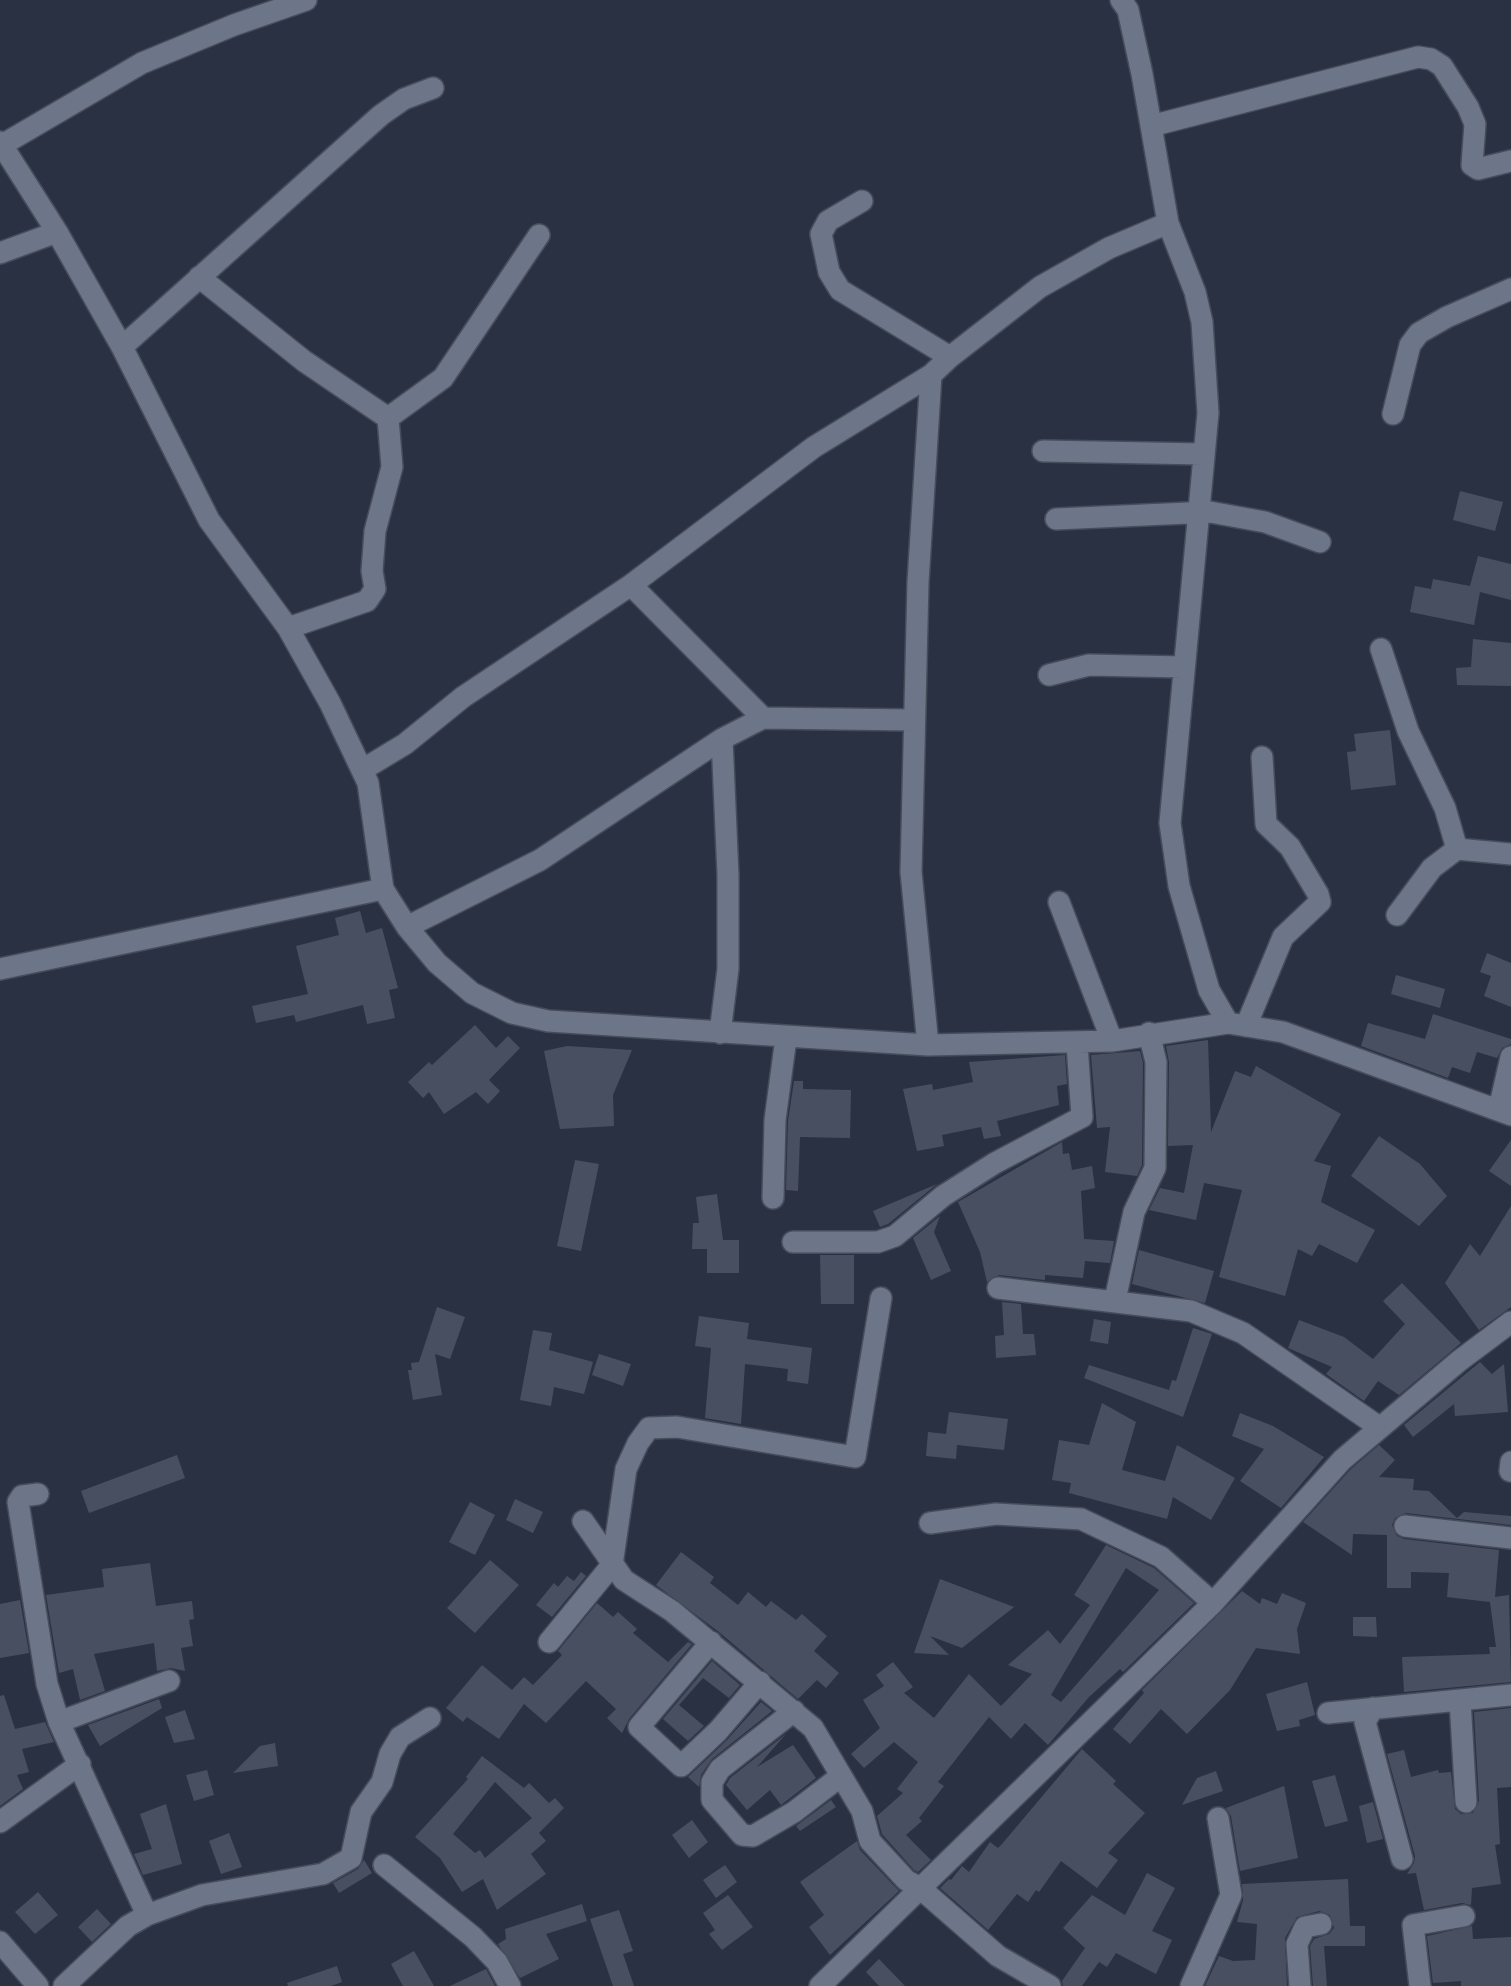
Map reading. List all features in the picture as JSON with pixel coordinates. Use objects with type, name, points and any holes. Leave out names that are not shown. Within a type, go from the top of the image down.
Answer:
[{"type":"street","points":[[306,0],[234,25],[142,63],[1,143],[57,232],[122,347],[209,520],[288,628],[362,770],[368,783],[383,889],[407,927],[438,963],[472,993],[512,1013],[548,1021],[928,1045],[1077,1044],[1112,1041],[1149,1033],[1237,1025],[1283,1032],[1505,1112],[1511,1057]]},
{"type":"street","points":[[1130,3],[1168,223],[1195,292],[1202,322],[1208,414],[1170,823],[1180,886],[1209,990],[1237,1025]]},
{"type":"street","points":[[1151,126],[1418,57],[1431,58],[1442,66],[1468,107],[1475,124],[1472,165],[1478,169],[1511,161]]},
{"type":"street","points":[[122,347],[381,114],[404,99],[433,88]]},
{"type":"street","points":[[862,201],[828,221],[821,234],[829,272],[840,290],[950,357]]},
{"type":"street","points":[[362,770],[405,744],[463,697],[631,585],[814,447],[931,375],[1040,287],[1109,248],[1168,223]]},
{"type":"street","points":[[0,253],[57,232]]},
{"type":"street","points":[[388,418],[443,378],[539,235]]},
{"type":"street","points":[[198,276],[304,361],[388,418]]},
{"type":"street","points":[[1393,414],[1410,345],[1419,333],[1447,317],[1511,289]]},
{"type":"street","points":[[928,1045],[911,872],[913,720],[919,646],[918,582],[931,375]]},
{"type":"street","points":[[288,628],[367,601],[375,589],[372,570],[375,531],[392,467],[388,418]]},
{"type":"street","points":[[1043,451],[1203,454]]},
{"type":"street","points":[[1056,519],[1197,513],[1265,522],[1320,542]]},
{"type":"street","points":[[631,585],[763,718]]},
{"type":"street","points":[[1381,649],[1408,731],[1445,808],[1457,849]]},
{"type":"street","points":[[1049,675],[1089,665],[1183,667]]},
{"type":"street","points":[[407,927],[540,860],[722,739],[763,718],[913,720]]},
{"type":"street","points":[[720,1033],[728,942],[722,739]]},
{"type":"street","points":[[1237,1025],[1283,937],[1320,902],[1290,847],[1266,824],[1262,757]]},
{"type":"street","points":[[1397,915],[1432,868],[1457,849],[1511,855]]},
{"type":"street","points":[[0,970],[383,889]]},
{"type":"street","points":[[1059,902],[1112,1041]]},
{"type":"street","points":[[1115,1300],[1134,1212],[1155,1168],[1156,1074],[1149,1033]]},
{"type":"street","points":[[773,1198],[775,1120],[786,1038]]},
{"type":"street","points":[[793,1242],[878,1242],[895,1236],[943,1196],[995,1163],[1082,1117],[1077,1044]]},
{"type":"street","points":[[998,1288],[1191,1311],[1243,1333],[1379,1427]]},
{"type":"street","points":[[549,1642],[612,1565],[626,1469],[638,1443],[649,1429],[677,1427],[855,1457],[881,1298]]},
{"type":"street","points":[[820,1986],[1213,1603],[1342,1460],[1379,1427],[1511,1322]]},
{"type":"street","points":[[1510,1471],[1511,1462]]},
{"type":"street","points":[[38,1494],[22,1496],[18,1502],[47,1684],[59,1722],[148,1915]]},
{"type":"street","points":[[930,1523],[996,1514],[1081,1519],[1161,1558],[1213,1603]]},
{"type":"street","points":[[583,1521],[624,1580],[672,1611],[813,1728],[862,1811],[870,1841],[906,1880],[920,1888],[998,1956],[1050,1986]]},
{"type":"street","points":[[1405,1526],[1511,1538]]},
{"type":"street","points":[[711,1642],[639,1727],[681,1766],[718,1731],[760,1682]]},
{"type":"street","points":[[59,1722],[169,1681]]},
{"type":"street","points":[[1328,1713],[1511,1695]]},
{"type":"street","points":[[1460,1700],[1466,1802]]},
{"type":"street","points":[[1373,1708],[1365,1722],[1402,1859]]},
{"type":"street","points":[[794,1711],[720,1769],[712,1782],[712,1800],[742,1835],[753,1836],[794,1812],[841,1776]]},
{"type":"street","points":[[64,1986],[128,1926],[148,1915],[202,1895],[323,1874],[351,1858],[361,1812],[382,1782],[390,1754],[400,1737],[430,1718]]},
{"type":"street","points":[[0,1822],[80,1764]]},
{"type":"street","points":[[1191,1986],[1231,1895],[1218,1818]]},
{"type":"street","points":[[384,1865],[473,1937],[497,1962],[510,1986]]},
{"type":"street","points":[[1420,1986],[1413,1924],[1464,1916]]},
{"type":"street","points":[[1300,1986],[1297,1944],[1305,1927],[1321,1924]]},
{"type":"street","points":[[0,1942],[38,1986]]},
{"type":"building","points":[[1460,491],[1503,502],[1495,531],[1453,520]]},
{"type":"building","points":[[1478,556],[1511,564],[1511,600],[1480,592],[1474,625],[1410,612],[1415,586],[1431,589],[1433,579],[1470,586]]},
{"type":"building","points":[[1473,639],[1511,643],[1511,686],[1457,685],[1456,668],[1471,667]]},
{"type":"building","points":[[1390,730],[1396,785],[1351,790],[1347,752],[1356,751],[1354,734]]},
{"type":"building","points":[[360,911],[366,933],[382,928],[398,988],[389,990],[395,1018],[367,1024],[363,1005],[296,1022],[294,1015],[256,1023],[252,1006],[308,994],[296,946],[339,935],[335,918]]},
{"type":"building","points":[[1487,953],[1511,963],[1511,1007],[1484,996],[1491,976],[1480,972]]},
{"type":"building","points":[[1396,975],[1445,989],[1440,1008],[1391,994]]},
{"type":"building","points":[[1433,1014],[1511,1039],[1511,1044],[1502,1048],[1497,1058],[1477,1052],[1470,1073],[1452,1067],[1448,1078],[1361,1046],[1368,1023],[1425,1039]]},
{"type":"building","points":[[475,1025],[496,1048],[508,1036],[520,1048],[489,1080],[500,1091],[488,1104],[476,1092],[444,1114],[429,1092],[423,1098],[408,1082],[429,1062],[432,1065]]},
{"type":"building","points":[[1208,1040],[1211,1132],[1235,1071],[1251,1077],[1256,1066],[1341,1114],[1314,1161],[1331,1166],[1321,1202],[1375,1230],[1357,1263],[1319,1244],[1312,1256],[1298,1249],[1285,1296],[1219,1277],[1242,1190],[1204,1183],[1196,1220],[1149,1210],[1160,1188],[1184,1193],[1193,1145],[1168,1146],[1169,1062],[1166,1046]]},
{"type":"building","points":[[567,1046],[632,1050],[613,1095],[614,1126],[560,1129],[544,1051]]},
{"type":"building","points":[[1140,1051],[1143,1063],[1142,1165],[1137,1176],[1105,1172],[1110,1127],[1097,1128],[1091,1055]]},
{"type":"building","points":[[1065,1055],[1067,1084],[1057,1086],[1059,1105],[997,1121],[1001,1136],[984,1139],[981,1127],[942,1135],[944,1146],[917,1151],[903,1089],[932,1084],[933,1090],[973,1082],[969,1062]]},
{"type":"building","points":[[794,1081],[803,1081],[803,1089],[851,1090],[850,1138],[800,1137],[798,1191],[786,1190],[788,1121]]},
{"type":"building","points":[[1379,1136],[1420,1164],[1447,1196],[1419,1226],[1351,1176]]},
{"type":"building","points":[[1511,1140],[1511,1186],[1489,1171]]},
{"type":"building","points":[[1062,1142],[1063,1154],[1069,1153],[1072,1170],[1092,1166],[1095,1188],[1081,1191],[1084,1239],[1114,1241],[1110,1263],[1085,1261],[1083,1278],[1045,1275],[1045,1280],[999,1275],[987,1282],[980,1252],[958,1202]]},
{"type":"building","points":[[575,1160],[599,1164],[581,1251],[557,1246]]},
{"type":"building","points":[[937,1184],[888,1224],[880,1227],[873,1211]]},
{"type":"building","points":[[717,1194],[723,1240],[739,1240],[739,1273],[707,1273],[707,1249],[692,1249],[693,1223],[699,1223],[696,1197]]},
{"type":"building","points":[[1511,1206],[1511,1307],[1479,1330],[1445,1283],[1470,1244],[1480,1256]]},
{"type":"building","points":[[940,1216],[934,1232],[951,1271],[931,1280],[913,1238]]},
{"type":"building","points":[[1139,1250],[1214,1271],[1205,1303],[1132,1284]]},
{"type":"building","points":[[820,1255],[854,1255],[854,1304],[821,1304]]},
{"type":"building","points":[[1402,1283],[1461,1343],[1399,1395],[1378,1381],[1364,1401],[1326,1374],[1332,1367],[1288,1348],[1299,1320],[1344,1337],[1373,1359],[1405,1324],[1383,1301]]},
{"type":"building","points":[[1002,1302],[1021,1304],[1023,1334],[1034,1334],[1036,1355],[996,1358],[995,1336],[1004,1335]]},
{"type":"building","points":[[437,1307],[465,1317],[450,1359],[435,1354],[442,1395],[413,1400],[408,1370],[412,1370],[411,1363],[419,1362]]},
{"type":"building","points":[[699,1316],[749,1323],[747,1339],[812,1348],[808,1384],[787,1381],[788,1369],[745,1364],[741,1424],[705,1418],[711,1348],[695,1346]]},
{"type":"building","points":[[1094,1319],[1111,1322],[1108,1344],[1090,1341]]},
{"type":"building","points":[[1193,1328],[1212,1334],[1183,1417],[1084,1378],[1089,1365],[1169,1390],[1172,1380],[1176,1381]]},
{"type":"building","points":[[533,1330],[552,1333],[549,1350],[593,1362],[584,1394],[554,1387],[551,1406],[520,1400]]},
{"type":"building","points":[[599,1354],[631,1364],[623,1386],[592,1375]]},
{"type":"building","points":[[1480,1362],[1492,1374],[1504,1364],[1508,1412],[1455,1416],[1454,1404],[1413,1437],[1404,1425]]},
{"type":"building","points":[[1102,1403],[1136,1422],[1122,1470],[1165,1481],[1177,1445],[1235,1478],[1211,1520],[1173,1497],[1167,1519],[1069,1493],[1071,1483],[1052,1480],[1059,1440],[1089,1445]]},
{"type":"building","points":[[949,1412],[1008,1419],[1004,1450],[957,1445],[956,1459],[926,1456],[928,1432],[946,1434]]},
{"type":"building","points":[[1240,1413],[1273,1426],[1324,1457],[1281,1508],[1240,1481],[1264,1449],[1232,1436]]},
{"type":"building","points":[[1379,1445],[1395,1460],[1379,1477],[1414,1479],[1413,1490],[1429,1491],[1457,1518],[1464,1512],[1511,1516],[1511,1525],[1406,1513],[1395,1518],[1392,1525],[1397,1536],[1404,1539],[1499,1550],[1495,1597],[1509,1595],[1511,1682],[1404,1692],[1402,1657],[1490,1654],[1489,1647],[1496,1647],[1490,1602],[1447,1597],[1449,1573],[1411,1572],[1411,1588],[1387,1588],[1387,1535],[1353,1534],[1352,1555],[1303,1522],[1351,1469]]},
{"type":"building","points":[[177,1455],[185,1478],[89,1513],[81,1491]]},
{"type":"building","points":[[515,1499],[543,1512],[533,1533],[506,1520]]},
{"type":"building","points":[[470,1502],[495,1515],[475,1555],[449,1542]]},
{"type":"building","points":[[1106,1545],[1154,1568],[1194,1603],[1123,1672],[1120,1669],[1089,1697],[1048,1745],[1025,1723],[1011,1739],[989,1717],[938,1782],[944,1786],[919,1818],[922,1821],[906,1835],[931,1860],[918,1872],[914,1870],[882,1834],[877,1816],[903,1793],[897,1789],[918,1762],[894,1742],[864,1768],[851,1754],[880,1728],[863,1700],[884,1686],[876,1675],[893,1662],[913,1687],[904,1693],[934,1718],[969,1674],[1001,1706],[1032,1674],[1008,1665],[1048,1630],[1060,1644],[1090,1605],[1074,1595]],"holes":[[[1126,1568],[1159,1590],[1061,1702],[1051,1695]]]},
{"type":"building","points":[[681,1552],[714,1577],[710,1583],[738,1605],[748,1592],[766,1607],[771,1601],[796,1620],[802,1614],[827,1636],[814,1651],[839,1673],[826,1688],[817,1680],[798,1699],[719,1632],[656,1585]]},
{"type":"building","points":[[490,1560],[519,1585],[475,1633],[447,1608]]},
{"type":"building","points":[[150,1563],[156,1606],[192,1601],[194,1619],[189,1620],[193,1646],[181,1648],[185,1671],[171,1668],[157,1671],[154,1643],[94,1654],[105,1691],[80,1700],[73,1669],[59,1673],[46,1595],[104,1587],[102,1569]]},
{"type":"building","points":[[581,1572],[586,1576],[552,1617],[536,1605],[554,1583],[558,1587],[567,1576],[574,1581]]},
{"type":"building","points":[[940,1579],[1014,1607],[962,1648],[930,1636],[949,1655],[914,1653]]},
{"type":"building","points":[[1242,1591],[1260,1604],[1262,1598],[1277,1604],[1282,1593],[1306,1603],[1297,1629],[1300,1654],[1256,1648],[1230,1690],[1187,1734],[1161,1709],[1130,1744],[1113,1729],[1144,1693],[1142,1690]]},
{"type":"building","points":[[20,1600],[29,1653],[0,1658],[0,1604]]},
{"type":"building","points":[[597,1603],[613,1617],[618,1612],[637,1629],[633,1633],[668,1662],[688,1642],[692,1644],[629,1719],[622,1733],[607,1718],[616,1709],[586,1681],[546,1723],[524,1704],[499,1739],[467,1717],[463,1722],[446,1708],[482,1665],[512,1690],[524,1677],[533,1685],[562,1655],[558,1651]]},
{"type":"building","points":[[1353,1617],[1376,1617],[1377,1637],[1353,1636]]},
{"type":"building","points":[[712,1661],[740,1685],[729,1698],[703,1678],[679,1705],[704,1726],[688,1741],[663,1719]]},
{"type":"building","points":[[1307,1682],[1315,1715],[1299,1720],[1300,1726],[1277,1731],[1266,1694]]},
{"type":"building","points":[[4,1695],[15,1729],[45,1722],[54,1742],[22,1749],[29,1772],[17,1775],[23,1789],[0,1806],[0,1696]]},
{"type":"building","points":[[159,1699],[162,1708],[100,1746],[88,1725]]},
{"type":"building","points":[[761,1702],[772,1711],[712,1759],[701,1775],[699,1787],[688,1777],[727,1740]]},
{"type":"building","points":[[1511,1708],[1511,1787],[1497,1788],[1500,1844],[1495,1845],[1501,1884],[1472,1888],[1471,1905],[1462,1903],[1424,1910],[1416,1873],[1407,1874],[1415,1856],[1387,1754],[1404,1750],[1411,1777],[1438,1770],[1439,1773],[1451,1772],[1455,1809],[1461,1814],[1473,1813],[1479,1801],[1474,1712]]},
{"type":"building","points":[[185,1710],[195,1739],[174,1743],[165,1717]]},
{"type":"building","points":[[786,1734],[757,1767],[793,1745],[816,1778],[781,1805],[770,1790],[747,1810],[726,1785],[730,1778]]},
{"type":"building","points":[[275,1743],[278,1766],[233,1773],[260,1746]]},
{"type":"building","points":[[1082,1749],[1116,1781],[1113,1784],[1145,1813],[1108,1853],[1118,1860],[1097,1888],[1061,1861],[1039,1892],[1036,1890],[1028,1902],[1017,1894],[988,1930],[940,1888],[951,1880],[962,1866],[969,1872],[990,1842],[998,1848]]},
{"type":"building","points":[[482,1756],[524,1788],[529,1783],[549,1803],[555,1798],[564,1808],[539,1833],[546,1841],[531,1854],[546,1874],[497,1910],[483,1879],[462,1892],[440,1858],[415,1837],[468,1779],[466,1777]],"holes":[[[495,1782],[532,1818],[485,1858],[480,1850],[475,1853],[453,1834]]]},
{"type":"building","points":[[207,1770],[214,1795],[194,1801],[186,1775]]},
{"type":"building","points":[[1216,1771],[1223,1791],[1182,1805],[1197,1778]]},
{"type":"building","points":[[1335,1775],[1348,1821],[1325,1827],[1312,1781]]},
{"type":"building","points":[[1284,1786],[1298,1858],[1240,1871],[1231,1816],[1226,1808]]},
{"type":"building","points":[[831,1800],[836,1807],[800,1831],[796,1826]]},
{"type":"building","points":[[1373,1802],[1383,1839],[1367,1843],[1359,1806]]},
{"type":"building","points":[[166,1804],[182,1864],[143,1875],[134,1854],[152,1849],[140,1814]]},
{"type":"building","points":[[692,1820],[708,1842],[689,1858],[672,1835]]},
{"type":"building","points":[[229,1833],[242,1867],[221,1874],[209,1841]]},
{"type":"building","points":[[857,1841],[860,1850],[899,1891],[830,1955],[809,1927],[824,1915],[800,1882]]},
{"type":"building","points":[[364,1860],[372,1873],[339,1893],[333,1883],[358,1869]]},
{"type":"building","points":[[725,1865],[737,1882],[716,1898],[703,1880]]},
{"type":"building","points":[[1147,1873],[1175,1888],[1152,1931],[1172,1940],[1156,1974],[1116,1953],[1107,1967],[1099,1962],[1082,1986],[1063,1986],[1062,1981],[1085,1948],[1063,1928],[1092,1895],[1125,1915]]},
{"type":"building","points":[[1348,1879],[1350,1926],[1365,1926],[1365,1946],[1324,1946],[1327,1986],[1313,1986],[1310,1946],[1314,1939],[1329,1934],[1334,1928],[1330,1915],[1319,1911],[1297,1917],[1285,1938],[1287,1986],[1205,1986],[1219,1956],[1233,1961],[1255,1960],[1257,1924],[1237,1922],[1243,1900],[1242,1884]]},
{"type":"building","points":[[38,1892],[58,1915],[35,1934],[15,1912]]},
{"type":"building","points":[[728,1895],[753,1927],[722,1950],[709,1934],[715,1930],[703,1913]]},
{"type":"building","points":[[582,1904],[587,1921],[546,1934],[559,1959],[520,1978],[498,1944],[506,1939],[505,1929]]},
{"type":"building","points":[[97,1909],[111,1924],[92,1942],[78,1927]]},
{"type":"building","points":[[619,1910],[633,1951],[623,1954],[634,1986],[613,1986],[590,1919]]},
{"type":"building","points":[[1472,1926],[1473,1939],[1511,1937],[1511,1986],[1461,1986],[1461,1981],[1433,1983],[1427,1936]]},
{"type":"building","points":[[414,1951],[434,1986],[403,1986],[391,1964]]},
{"type":"building","points":[[879,1959],[905,1986],[879,1986],[866,1972]]},
{"type":"building","points":[[337,1966],[342,1982],[331,1986],[288,1986],[287,1983]]},
{"type":"building","points":[[486,1969],[495,1986],[450,1986]]}]
